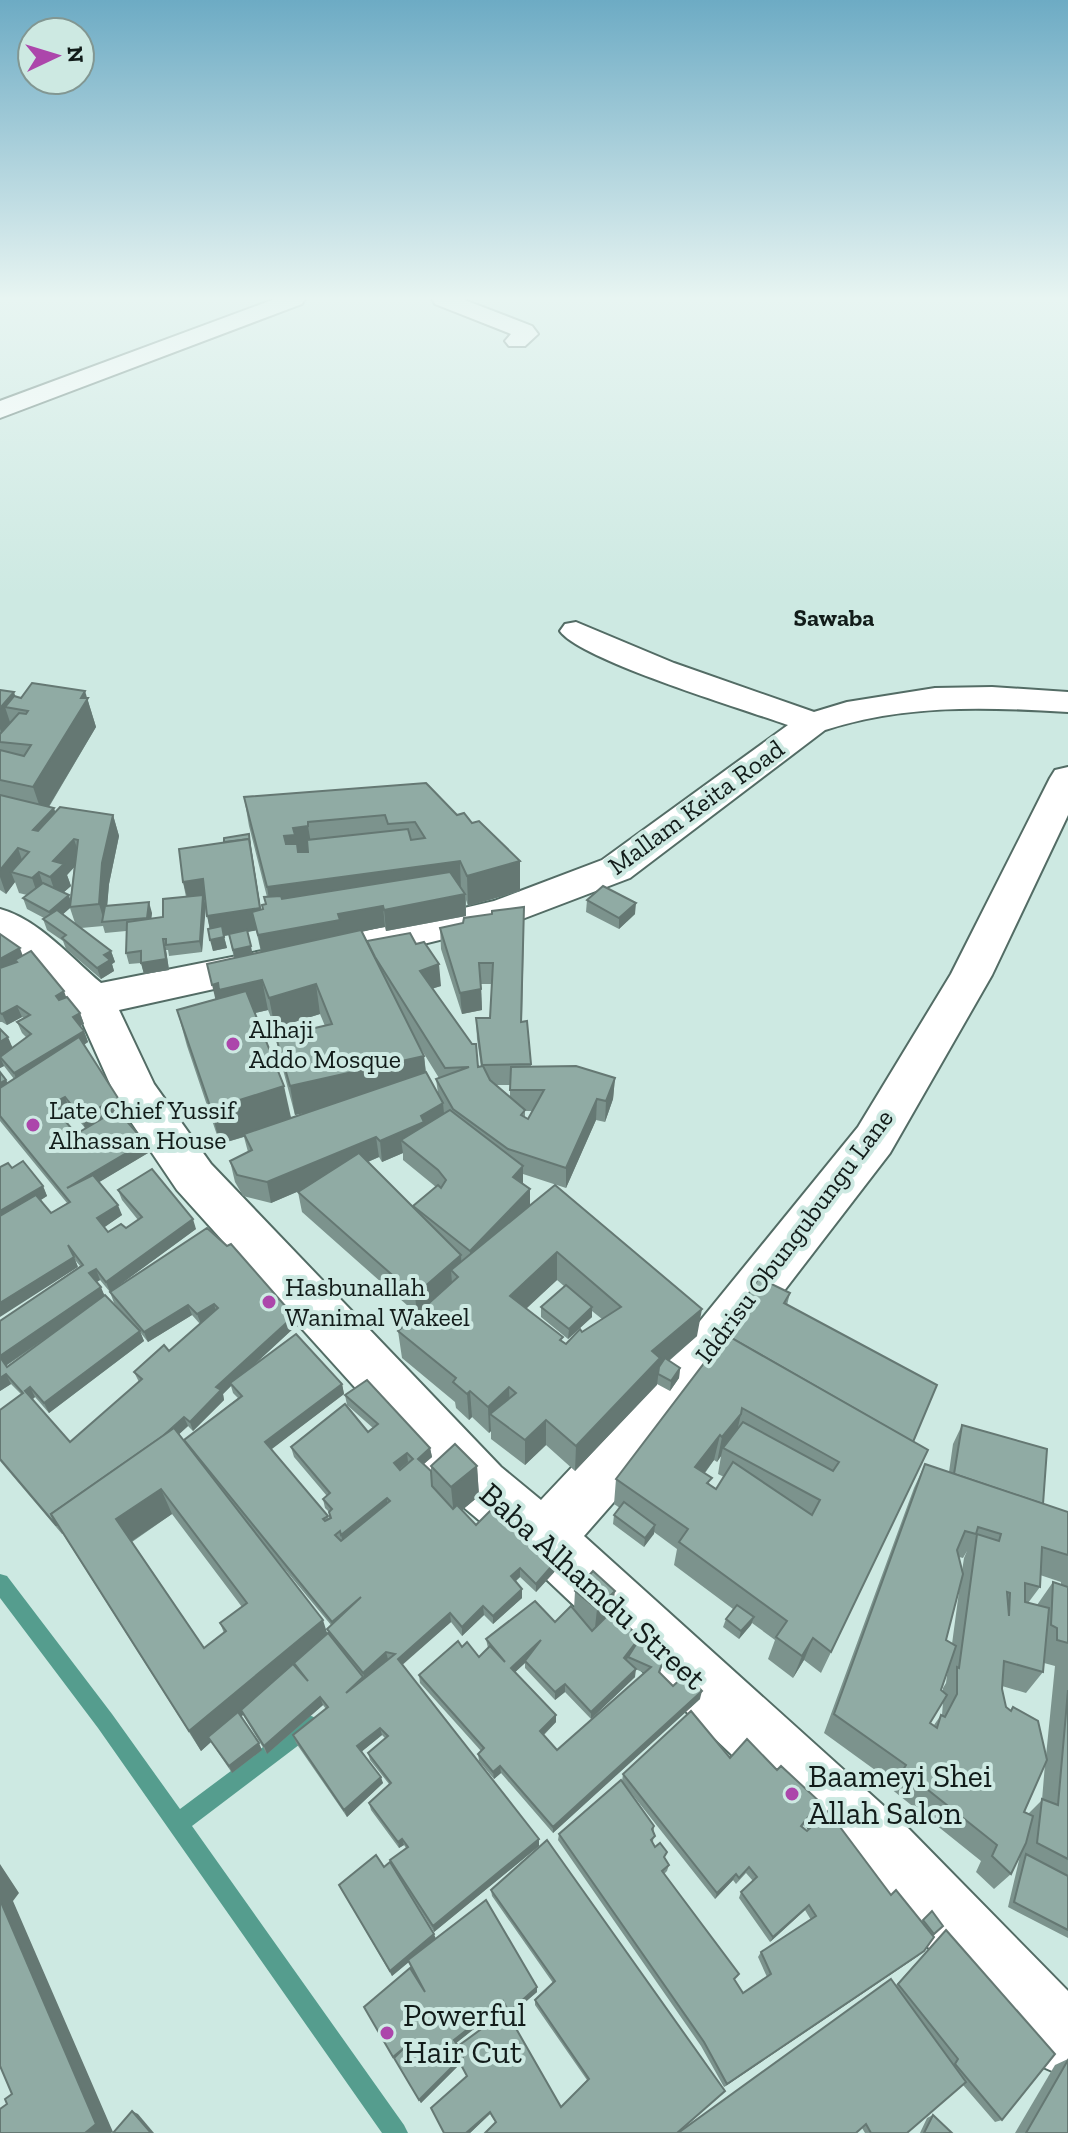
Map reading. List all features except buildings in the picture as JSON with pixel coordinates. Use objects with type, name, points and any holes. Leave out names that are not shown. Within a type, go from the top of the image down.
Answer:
[{"type":"street","points":[[0,410],[30,399]]},
{"type":"street","points":[[576,631],[609,649],[676,676],[813,723]]},
{"type":"street","name":"Mallam Keita Road","points":[[93,1000],[503,912],[616,869],[813,723],[847,712],[935,698],[992,697],[1068,702]]},
{"type":"street","name":"Iddrisu Obungubungu Lane","points":[[544,1538],[658,1413],[874,1140],[971,975],[1068,778]]},
{"type":"street","name":"Baba Alhamdu Street","points":[[0,922],[93,1000],[135,1092],[194,1177],[481,1486],[544,1538],[883,1851],[1068,2042]]},
{"type":"waterway","points":[[0,1583],[105,1721],[396,2133]]},
{"type":"waterway","points":[[178,1824],[309,1725]]},
{"type":"place","name":"Alhaji Addo Mosque","points":[[233,1044]]},
{"type":"place","name":"Late Chief Yussif Alhassan House","points":[[33,1125]]},
{"type":"place","name":"Hasbunallah Wanimal Wakeel","points":[[269,1302]]},
{"type":"place","name":"Baameyi Shei Allah Salon","points":[[792,1794]]},
{"type":"place","name":"Powerful Hair Cut","points":[[387,2033]]},
{"type":"district","name":"Sawaba","points":[[834,618]]}]
